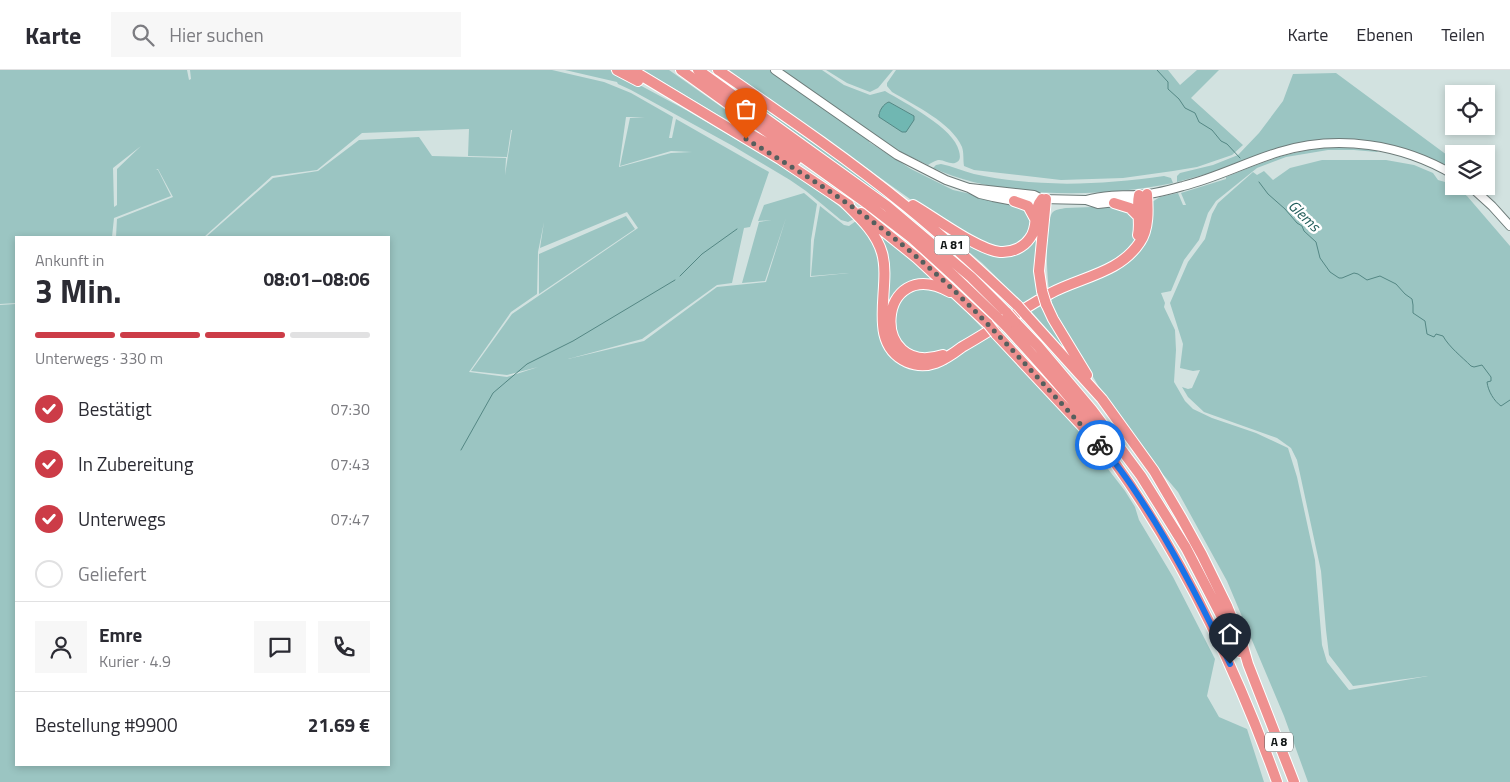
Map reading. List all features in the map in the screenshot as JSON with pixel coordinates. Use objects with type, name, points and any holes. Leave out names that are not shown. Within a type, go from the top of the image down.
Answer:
[{"type":"highway","points":[[617,70],[674,101],[693,108]]},
{"type":"highway","name":"A 81","points":[[632,70],[780,159],[865,216],[917,258],[988,324],[1112,458]]},
{"type":"highway","name":"A 8","points":[[681,70],[912,238],[955,277],[1003,315]]},
{"type":"highway","name":"A 8","points":[[698,70],[887,206],[970,276],[1011,324],[1093,427],[1154,521],[1200,603],[1246,701],[1277,782]]},
{"type":"highway","name":"A 81","points":[[718,70],[881,188],[955,247],[1018,306],[1102,399],[1154,471],[1189,531],[1221,593],[1242,643],[1248,664]]},
{"type":"highway","points":[[726,70],[759,98]]},
{"type":"highway","points":[[671,94],[689,100],[764,141],[856,196]]},
{"type":"highway","points":[[881,188],[972,241],[996,251],[1011,251],[1021,247],[1032,236],[1036,220],[1036,207],[1044,199]]},
{"type":"highway","points":[[844,202],[871,231],[882,253],[885,283],[882,322],[885,338],[899,357],[909,363],[925,366],[943,361],[962,347],[1062,288],[1114,267],[1142,240],[1146,228],[1143,194]]},
{"type":"highway","points":[[1132,250],[1139,230],[1138,205],[1143,194]]},
{"type":"highway","points":[[1044,199],[1039,271],[1042,291],[1053,318],[1102,399]]},
{"type":"highway","points":[[1014,201],[1028,206],[1036,220]]},
{"type":"highway","points":[[1114,203],[1128,206],[1139,217]]},
{"type":"highway","points":[[962,298],[934,285],[923,284],[911,287],[902,292],[895,301],[891,308],[889,322],[896,342],[903,350],[914,356],[923,358],[936,357],[962,347]]},
{"type":"highway","name":"A 8","points":[[1011,324],[1038,346],[1092,410],[1141,476],[1186,548],[1236,645],[1248,664],[1294,782]]},
{"type":"main road","points":[[776,70],[875,141],[935,175],[980,194],[1014,201],[1037,202],[1044,199]]},
{"type":"main road","points":[[1086,200],[1096,197],[1164,191],[1218,175],[1281,151],[1308,145],[1363,144],[1398,150],[1423,159],[1445,170]]},
{"type":"main road","points":[[969,188],[1034,195],[1044,199],[1086,200],[1098,204],[1134,200],[1143,194]]},
{"type":"main road","points":[[1480,195],[1510,226]]},
{"type":"shaded area","points":[[0,70],[187,70],[189,80],[191,79],[190,70],[552,70],[604,82],[631,93],[673,117],[669,138],[672,138],[676,119],[769,172],[750,227],[744,228],[732,283],[717,285],[642,339],[568,359],[644,341],[717,287],[766,282],[786,218],[765,281],[742,283],[759,222],[772,220],[758,221],[764,205],[804,193],[817,204],[811,240],[810,277],[849,273],[811,276],[814,240],[820,206],[844,225],[849,226],[856,221],[866,229],[879,255],[881,332],[939,365],[946,365],[990,336],[1009,354],[1081,434],[1125,491],[1135,507],[1139,520],[1173,577],[1215,659],[1207,696],[1219,717],[1247,729],[1264,782],[0,782],[0,305],[15,304],[15,766],[390,766],[390,236],[207,236],[273,178],[318,171],[359,140],[419,137],[432,156],[506,158],[505,175],[512,130],[507,157],[468,156],[469,129],[362,133],[317,170],[272,176],[205,236],[116,236],[117,219],[173,197],[158,169],[156,170],[158,170],[171,196],[114,218],[112,236],[15,236],[15,303],[0,304]],"holes":[[[626,117],[645,117],[630,118],[620,166],[671,151],[692,152],[671,153],[619,167]],[[141,146],[117,169],[117,205],[114,207],[113,168]],[[627,212],[638,228],[512,314],[471,371],[507,375],[538,367],[507,377],[469,372],[511,312],[537,294],[538,252],[544,222],[540,248]]]},
{"type":"shaded area","points":[[565,70],[610,70],[621,75],[761,154],[811,185],[854,219],[848,222],[841,220],[790,180],[617,82]]},
{"type":"shaded area","points":[[643,70],[669,70],[773,143],[720,116]]},
{"type":"shaded area","points":[[709,70],[826,152],[904,210],[953,252],[903,211]]},
{"type":"shaded area","points":[[729,70],[771,70],[869,140],[869,142],[911,169],[953,190],[1020,205],[1032,215],[1032,230],[1015,247],[993,248],[910,199]]},
{"type":"shaded area","points":[[780,70],[822,70],[844,85],[870,95],[885,91],[939,125],[955,142],[960,157],[955,163],[938,160],[928,165],[896,150]],"holes":[[[889,102],[912,115],[878,114],[886,103]]]},
{"type":"shaded area","points":[[826,70],[893,70],[878,88],[870,92],[847,83]]},
{"type":"shaded area","points":[[896,70],[1168,70],[1180,85],[1197,70],[1219,70],[1191,98],[1243,145],[1232,155],[1197,167],[1123,178],[1061,180],[974,170],[964,166],[962,147],[950,130],[932,115],[892,92],[887,86]]},
{"type":"shaded area","points":[[1336,73],[1445,154],[1445,164],[1389,145],[1349,140],[1323,140],[1284,147],[1221,170],[1177,182],[1177,176],[1180,173],[1213,165],[1238,155],[1259,133],[1283,101],[1293,74]]},
{"type":"shaded area","points":[[889,102],[914,116],[914,120],[906,132],[902,132],[879,117],[882,108]]},
{"type":"shaded area","points":[[1335,147],[1379,150],[1377,152],[1328,150],[1286,157],[1257,168],[1216,201],[1208,213],[1199,240],[1184,260],[1171,291],[1161,293],[1165,303],[1164,307],[1175,330],[1174,382],[1185,401],[1193,409],[1212,418],[1256,433],[1288,448],[1297,477],[1315,560],[1322,645],[1327,662],[1349,690],[1428,676],[1353,686],[1329,655],[1321,571],[1297,460],[1291,448],[1277,438],[1204,412],[1188,397],[1182,387],[1192,388],[1200,370],[1193,371],[1180,368],[1183,344],[1170,303],[1188,262],[1205,239],[1212,214],[1218,203],[1253,172],[1257,175],[1264,171],[1273,180],[1290,168],[1322,160],[1386,160],[1414,165],[1433,173],[1438,180],[1445,182],[1445,195],[1467,196],[1510,246],[1510,782],[1308,782],[1284,716],[1227,581],[1178,492],[1161,472],[1099,387],[1053,308],[1051,298],[1128,261],[1152,202],[1160,197],[1178,193],[1183,205],[1186,205],[1181,193],[1226,179],[1226,177],[1279,157],[1320,148]]},
{"type":"shaded area","points":[[941,164],[974,174],[1046,183],[1092,183],[1164,176],[1171,178],[1173,183],[1115,191],[1051,193],[989,186],[933,168]]},
{"type":"shaded area","points":[[1118,206],[1135,215],[1137,234],[1133,243],[1116,261],[1049,290],[1047,239],[1049,219],[1052,213],[1066,208]]},
{"type":"shaded area","points":[[626,216],[635,229],[539,294],[539,254]]},
{"type":"shaded area","points":[[936,224],[998,254],[1035,234],[1039,234],[1039,296],[1024,304],[982,263]]},
{"type":"shaded area","points":[[877,233],[916,263],[938,283],[896,294],[892,346]]},
{"type":"shaded area","points":[[960,258],[980,275],[1013,309]]},
{"type":"shaded area","points":[[920,287],[945,293],[961,306],[983,329],[959,345],[937,354],[911,352],[895,335],[896,305],[904,295]]},
{"type":"shaded area","points":[[1042,304],[1067,352],[1031,311]]},
{"type":"waterway","name":"Glems","points":[[1157,70],[1168,82],[1168,89],[1179,99],[1185,108],[1195,113],[1199,122],[1212,130],[1240,158]]},
{"type":"waterway","name":"Glems","points":[[1259,182],[1268,194],[1316,242],[1320,258],[1330,272],[1339,278],[1354,273],[1367,280],[1380,276],[1396,284],[1412,299],[1413,313],[1425,321],[1427,334],[1434,337],[1436,334],[1443,336],[1452,348],[1471,366],[1482,365],[1491,377],[1491,381],[1487,382],[1490,392],[1501,406],[1510,400]]},
{"type":"waterway","points":[[680,276],[702,254],[737,229]]},
{"type":"waterway","points":[[461,450],[493,393],[527,364],[573,341],[675,280]]},
{"type":"way so far","points":[[746,139],[780,159],[865,216],[939,277],[1006,343],[1100,445]]},
{"type":"route","points":[[1100,445],[1124,475],[1165,538],[1230,664]]}]
